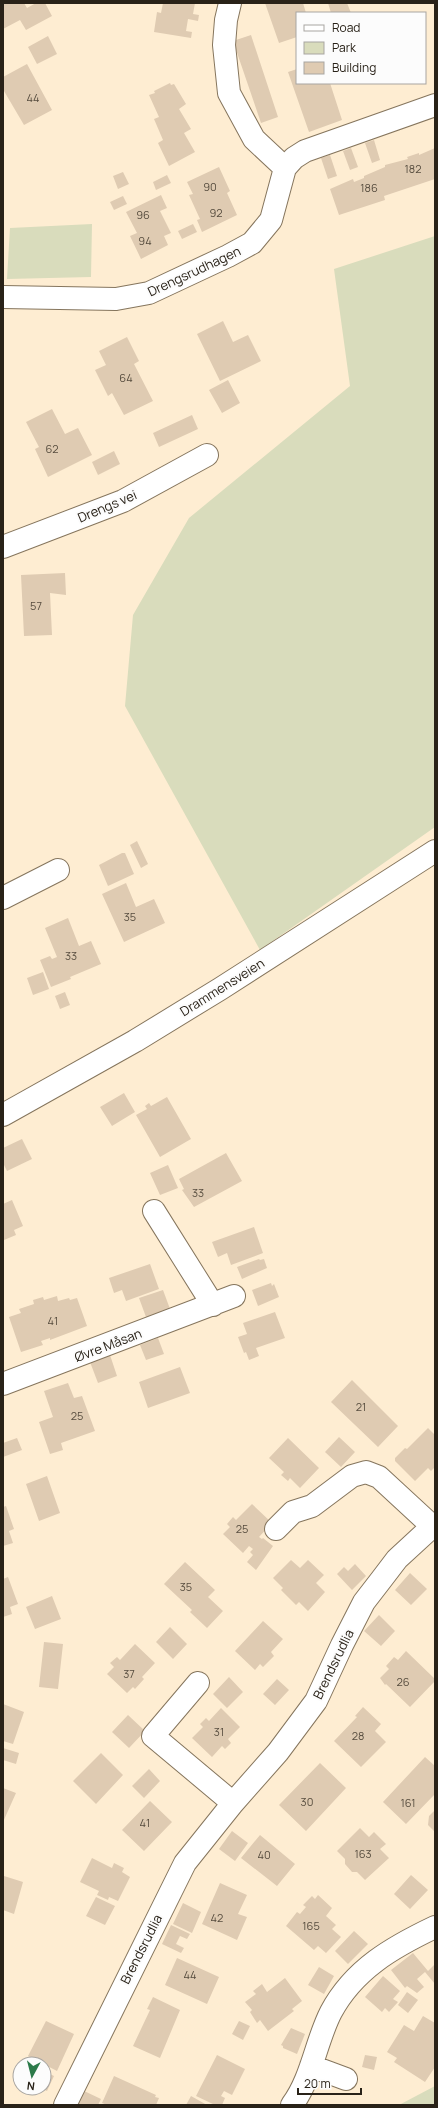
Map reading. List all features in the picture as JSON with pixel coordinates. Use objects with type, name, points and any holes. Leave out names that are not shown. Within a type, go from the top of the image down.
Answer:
[{"type":"street","points":[[230,3],[226,20],[224,45],[229,93],[254,139],[285,168],[294,158],[305,150],[435,105]]},
{"type":"street","name":"Drengsrudhagen","points":[[3,298],[116,299],[149,293],[252,243],[271,220],[285,168]]},
{"type":"street","name":"Drengs vei","points":[[3,548],[123,501],[207,455]]},
{"type":"street","name":"Drammensveien","points":[[3,1115],[135,1041],[435,851]]},
{"type":"street","points":[[3,898],[58,870]]},
{"type":"street","points":[[154,1211],[212,1305]]},
{"type":"street","name":"Øvre Måsan","points":[[3,1384],[234,1296]]},
{"type":"street","name":"Brendsrudlia","points":[[65,2105],[185,1863],[233,1803],[278,1752],[316,1701],[364,1602],[397,1558],[433,1525],[379,1477],[366,1472],[352,1476],[318,1502],[293,1512],[276,1529]]},
{"type":"street","points":[[198,1683],[153,1736],[233,1803]]},
{"type":"street","points":[[292,2105],[311,2066],[331,2012],[359,1974],[398,1944],[435,1927]]},
{"type":"street","points":[[311,2066],[346,2079]]},
{"type":"green space","points":[[92,224],[91,277],[7,279],[10,228]]},
{"type":"green space","points":[[435,236],[435,827],[260,950],[125,706],[133,615],[189,518],[350,386],[334,269]]},
{"type":"green space","points":[[435,2086],[435,2105],[399,2105]]},
{"type":"building","points":[[3,3],[24,3],[27,8],[36,3],[45,3],[52,16],[26,30],[20,20],[3,29]]},
{"type":"building","points":[[163,3],[195,3],[193,14],[199,15],[198,21],[188,19],[186,31],[192,32],[191,38],[154,32],[157,12],[161,13]]},
{"type":"building","points":[[265,3],[303,3],[306,12],[296,12],[296,37],[279,43]]},
{"type":"building","points":[[328,3],[347,3],[351,12],[331,12]]},
{"type":"building","points":[[251,35],[278,117],[261,123],[233,41]]},
{"type":"building","points":[[48,36],[57,54],[37,64],[28,47]]},
{"type":"building","points":[[27,64],[52,110],[24,125],[4,91],[3,77]]},
{"type":"building","points":[[296,69],[296,84],[330,84],[342,120],[309,132],[288,72]]},
{"type":"building","points":[[170,83],[171,85],[174,84],[186,104],[179,109],[191,129],[184,133],[195,152],[169,166],[158,143],[163,140],[154,119],[159,117],[149,95],[155,93],[154,91]]},
{"type":"building","points":[[374,140],[380,160],[372,163],[365,143]]},
{"type":"building","points":[[351,148],[358,167],[350,170],[343,151]]},
{"type":"building","points":[[435,148],[435,179],[384,196],[385,200],[339,215],[330,189],[353,179],[354,182],[364,178],[364,176],[385,167],[385,165],[408,159],[407,157],[419,153],[419,155]]},
{"type":"building","points":[[330,155],[337,176],[328,179],[321,158]]},
{"type":"building","points":[[219,167],[230,191],[227,193],[237,215],[202,232],[197,220],[200,219],[189,195],[193,194],[187,182]]},
{"type":"building","points":[[123,172],[129,184],[118,189],[113,176]]},
{"type":"building","points":[[167,175],[171,183],[156,190],[153,182]]},
{"type":"building","points":[[161,195],[167,208],[160,211],[171,233],[164,236],[168,245],[141,259],[130,236],[137,233],[126,212]]},
{"type":"building","points":[[123,196],[127,204],[114,210],[110,202]]},
{"type":"building","points":[[193,224],[197,232],[182,239],[178,231]]},
{"type":"building","points":[[223,321],[233,342],[248,335],[261,361],[220,381],[197,334]]},
{"type":"building","points":[[127,337],[139,361],[134,364],[153,401],[124,415],[112,393],[108,396],[95,370],[106,365],[99,351]]},
{"type":"building","points":[[228,380],[240,403],[222,413],[209,390]]},
{"type":"building","points":[[52,409],[65,434],[78,428],[92,455],[48,477],[35,449],[39,447],[26,422]]},
{"type":"building","points":[[192,415],[198,429],[159,447],[153,433]]},
{"type":"building","points":[[114,451],[120,464],[98,475],[92,462]]},
{"type":"building","points":[[65,573],[66,595],[50,593],[52,635],[24,636],[21,575]]},
{"type":"building","points":[[137,841],[148,864],[141,868],[130,845]]},
{"type":"building","points":[[122,853],[125,853],[134,874],[108,886],[99,865]]},
{"type":"building","points":[[126,883],[136,907],[154,899],[165,923],[124,942],[102,894]]},
{"type":"building","points":[[68,918],[79,946],[91,941],[101,964],[51,987],[40,960],[50,956],[52,959],[57,957],[45,928]]},
{"type":"building","points":[[43,972],[49,989],[33,995],[27,978]]},
{"type":"building","points":[[65,992],[70,1005],[60,1009],[55,996]]},
{"type":"building","points":[[124,1093],[135,1112],[112,1126],[100,1107]]},
{"type":"building","points":[[167,1097],[191,1139],[160,1157],[136,1115],[147,1109],[145,1106],[149,1103],[151,1106]]},
{"type":"building","points":[[22,1139],[32,1159],[7,1171],[3,1163],[3,1148]]},
{"type":"building","points":[[226,1153],[242,1181],[194,1207],[182,1190],[184,1189],[179,1179]]},
{"type":"building","points":[[168,1165],[178,1188],[160,1195],[150,1173]]},
{"type":"building","points":[[12,1200],[23,1226],[14,1230],[16,1235],[4,1240],[3,1204]]},
{"type":"building","points":[[254,1227],[263,1253],[231,1265],[227,1253],[218,1257],[212,1242]]},
{"type":"building","points":[[259,1259],[264,1259],[267,1268],[242,1279],[237,1267]]},
{"type":"building","points":[[150,1264],[159,1289],[126,1301],[122,1290],[114,1293],[109,1278]]},
{"type":"building","points":[[271,1283],[272,1286],[274,1284],[279,1297],[258,1306],[252,1290]]},
{"type":"building","points":[[163,1290],[170,1309],[146,1317],[139,1298]]},
{"type":"building","points":[[57,1296],[58,1301],[69,1298],[70,1300],[77,1298],[87,1326],[50,1340],[50,1338],[41,1341],[43,1345],[21,1352],[9,1317],[21,1313],[19,1309],[34,1304],[33,1300],[43,1297],[44,1300]]},
{"type":"building","points":[[275,1312],[285,1338],[256,1348],[259,1356],[249,1360],[246,1352],[244,1353],[238,1337],[247,1334],[243,1323]]},
{"type":"building","points":[[158,1338],[164,1354],[146,1360],[140,1345]]},
{"type":"building","points":[[110,1355],[117,1376],[98,1383],[90,1362]]},
{"type":"building","points":[[180,1367],[190,1393],[148,1408],[139,1382]]},
{"type":"building","points":[[352,1380],[398,1426],[378,1447],[331,1402]]},
{"type":"building","points":[[68,1383],[74,1398],[82,1396],[95,1431],[61,1443],[63,1450],[50,1454],[39,1422],[53,1417],[44,1391]]},
{"type":"building","points":[[428,1428],[435,1435],[435,1467],[431,1471],[428,1468],[415,1481],[395,1461],[395,1458],[405,1448],[407,1449]]},
{"type":"building","points":[[339,1437],[355,1452],[341,1467],[325,1452]]},
{"type":"building","points":[[17,1438],[22,1450],[3,1457],[3,1443]]},
{"type":"building","points":[[288,1438],[319,1468],[300,1488],[290,1478],[288,1481],[281,1475],[284,1472],[269,1458]]},
{"type":"building","points":[[47,1476],[60,1513],[39,1521],[26,1484]]},
{"type":"building","points":[[252,1504],[272,1523],[259,1537],[262,1539],[263,1538],[273,1546],[256,1570],[247,1562],[253,1555],[250,1552],[253,1549],[249,1546],[243,1553],[223,1534],[230,1527],[227,1524],[233,1517],[236,1520]]},
{"type":"building","points":[[6,1506],[14,1529],[9,1531],[13,1543],[3,1546],[3,1507]]},
{"type":"building","points":[[291,1560],[300,1568],[308,1560],[324,1575],[316,1583],[325,1592],[308,1611],[299,1602],[296,1605],[281,1590],[283,1588],[273,1578]]},
{"type":"building","points":[[185,1562],[215,1590],[208,1597],[223,1611],[207,1628],[190,1612],[192,1610],[164,1584]]},
{"type":"building","points":[[355,1564],[366,1576],[352,1590],[337,1574],[344,1567],[348,1571]]},
{"type":"building","points":[[410,1573],[427,1589],[411,1605],[395,1590]]},
{"type":"building","points":[[8,1577],[18,1604],[10,1607],[12,1614],[3,1617],[3,1579]]},
{"type":"building","points":[[52,1596],[61,1619],[35,1629],[26,1607]]},
{"type":"building","points":[[379,1615],[395,1631],[381,1646],[364,1631]]},
{"type":"building","points":[[263,1621],[283,1639],[271,1652],[274,1656],[263,1667],[260,1664],[255,1670],[235,1651]]},
{"type":"building","points":[[170,1627],[187,1644],[173,1659],[156,1642]]},
{"type":"building","points":[[44,1642],[63,1644],[58,1689],[39,1687]]},
{"type":"building","points":[[135,1644],[155,1663],[142,1677],[144,1679],[135,1689],[133,1687],[127,1693],[107,1674],[114,1667],[110,1663],[117,1657],[120,1660]]},
{"type":"building","points":[[406,1651],[435,1679],[435,1681],[410,1707],[386,1684],[385,1685],[380,1678],[389,1669],[386,1666],[394,1657],[398,1660]]},
{"type":"building","points":[[229,1677],[243,1692],[227,1708],[213,1694]]},
{"type":"building","points":[[277,1679],[289,1690],[275,1705],[263,1694]]},
{"type":"building","points":[[3,1704],[24,1712],[13,1744],[3,1741]]},
{"type":"building","points":[[363,1707],[381,1724],[375,1731],[386,1742],[361,1767],[334,1741],[357,1717],[355,1716]]},
{"type":"building","points":[[221,1708],[240,1727],[228,1739],[231,1743],[225,1749],[222,1746],[212,1757],[192,1738],[203,1727],[200,1724],[206,1718],[209,1721]]},
{"type":"building","points":[[128,1715],[145,1731],[129,1748],[112,1732]]},
{"type":"building","points":[[3,1748],[19,1753],[16,1764],[3,1760]]},
{"type":"building","points":[[101,1753],[123,1775],[96,1804],[73,1781]]},
{"type":"building","points":[[425,1757],[435,1766],[435,1794],[406,1824],[383,1802]]},
{"type":"building","points":[[320,1763],[346,1788],[306,1831],[279,1805]]},
{"type":"building","points":[[149,1769],[160,1781],[144,1798],[132,1786]]},
{"type":"building","points":[[3,1788],[16,1793],[3,1822]]},
{"type":"building","points":[[150,1801],[172,1822],[144,1851],[122,1830]]},
{"type":"building","points":[[435,1810],[435,1832],[428,1825],[429,1816]]},
{"type":"building","points":[[360,1828],[369,1837],[374,1832],[386,1844],[380,1849],[389,1858],[365,1880],[357,1872],[352,1872],[345,1864],[345,1859],[337,1851]]},
{"type":"building","points":[[232,1831],[248,1843],[235,1861],[219,1849]]},
{"type":"building","points":[[260,1835],[295,1864],[277,1886],[241,1858]]},
{"type":"building","points":[[92,1858],[112,1868],[114,1863],[124,1868],[122,1872],[130,1877],[118,1901],[109,1897],[108,1900],[97,1895],[99,1891],[80,1882]]},
{"type":"building","points":[[411,1875],[428,1890],[410,1909],[394,1894]]},
{"type":"building","points":[[4,1876],[23,1882],[14,1914],[3,1910]]},
{"type":"building","points":[[220,1883],[247,1895],[238,1914],[247,1917],[237,1940],[202,1924]]},
{"type":"building","points":[[318,1895],[332,1908],[326,1916],[336,1925],[332,1929],[341,1937],[326,1953],[318,1946],[314,1950],[286,1926],[297,1912],[300,1914],[306,1907],[303,1905],[312,1896],[315,1899]]},
{"type":"building","points":[[96,1897],[115,1906],[105,1925],[86,1916]]},
{"type":"building","points":[[183,1903],[201,1912],[192,1933],[173,1924]]},
{"type":"building","points":[[171,1925],[190,1934],[187,1939],[180,1936],[176,1944],[184,1948],[181,1953],[162,1944]]},
{"type":"building","points":[[354,1931],[368,1944],[348,1964],[335,1951]]},
{"type":"building","points":[[413,1953],[428,1971],[435,1964],[435,1984],[425,1972],[417,1979],[424,1987],[417,1993],[407,1986],[405,1988],[391,1970]]},
{"type":"building","points":[[177,1958],[219,1977],[207,2004],[165,1985]]},
{"type":"building","points":[[319,1967],[334,1976],[324,1994],[308,1985]]},
{"type":"building","points":[[383,1976],[400,1991],[393,1999],[398,2002],[389,2012],[385,2008],[382,2012],[365,1997]]},
{"type":"building","points":[[285,1978],[302,2001],[292,2009],[294,2011],[268,2031],[260,2020],[257,2023],[250,2012],[252,2010],[245,2002],[256,1994],[253,1991],[262,1984],[267,1992]]},
{"type":"building","points":[[407,1992],[418,2000],[408,2013],[398,2005]]},
{"type":"building","points":[[153,1997],[180,2010],[160,2058],[133,2046],[150,2010],[147,2009]]},
{"type":"building","points":[[423,2016],[435,2023],[435,2067],[425,2082],[394,2062],[397,2058],[387,2052],[404,2025],[414,2031]]},
{"type":"building","points":[[46,2021],[74,2034],[57,2071],[52,2068],[52,2056],[28,2056]]},
{"type":"building","points":[[239,2021],[250,2026],[243,2040],[232,2034]]},
{"type":"building","points":[[291,2028],[305,2034],[297,2054],[283,2048],[281,2045]]},
{"type":"building","points":[[217,2055],[245,2069],[232,2095],[224,2091],[221,2096],[225,2098],[222,2105],[215,2105],[196,2096]]},
{"type":"building","points":[[365,2055],[377,2057],[374,2070],[362,2067]]},
{"type":"building","points":[[114,2076],[156,2095],[155,2097],[159,2098],[156,2105],[107,2105],[102,2103]]},
{"type":"building","points":[[82,2090],[101,2099],[98,2105],[76,2105]]},
{"type":"building","points":[[191,2096],[207,2105],[186,2105]]}]
